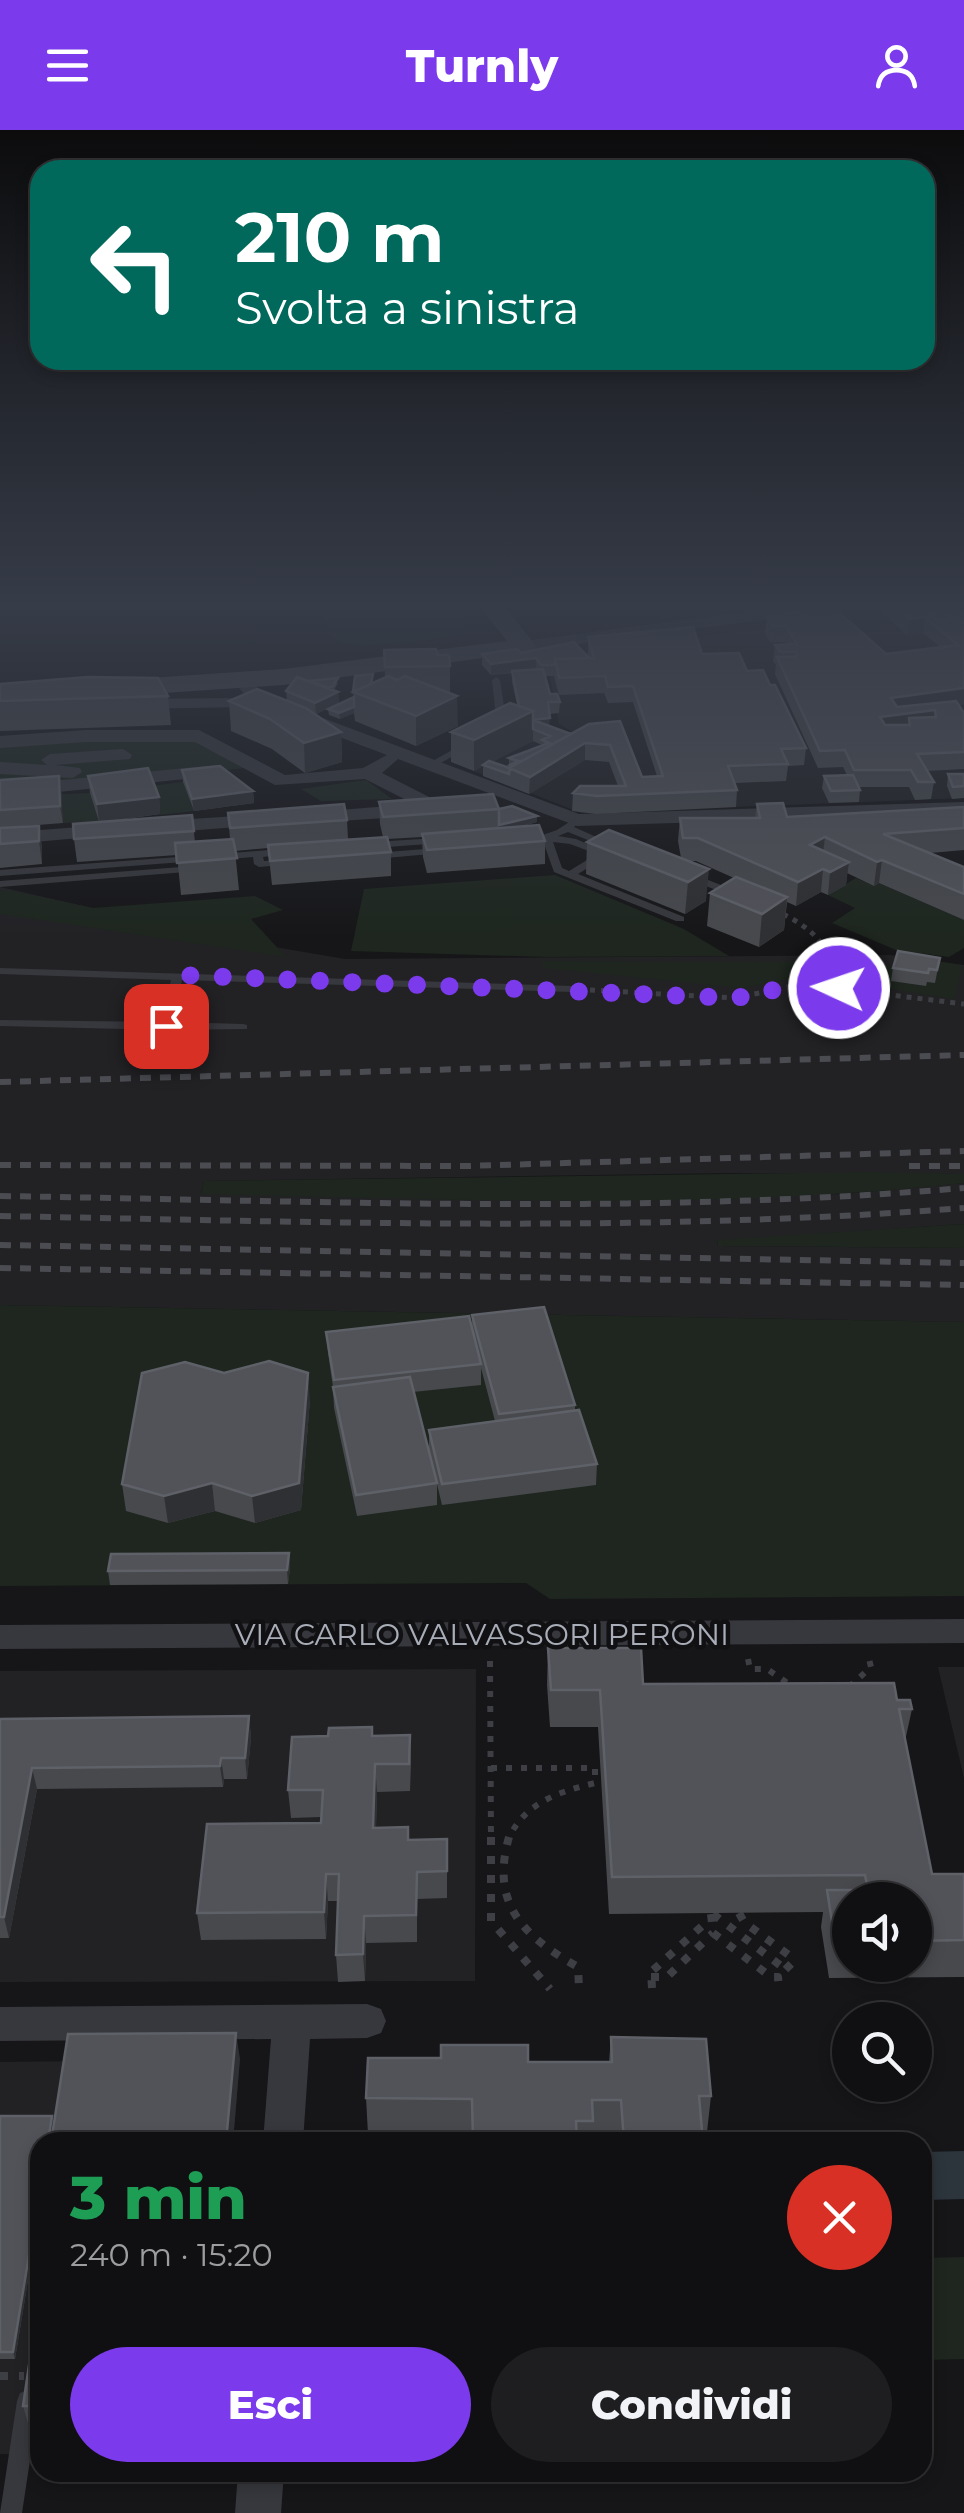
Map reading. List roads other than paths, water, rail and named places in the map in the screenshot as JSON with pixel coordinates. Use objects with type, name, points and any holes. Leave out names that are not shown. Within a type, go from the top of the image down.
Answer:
[{"type":"street","points":[[100,770],[174,726],[172,715]]},
{"type":"street","points":[[195,715],[198,736]]},
{"type":"street","points":[[198,736],[234,715]]},
{"type":"street","points":[[297,715],[573,824],[964,808]]},
{"type":"street","points":[[0,742],[198,736],[282,781],[317,813]]},
{"type":"street","points":[[0,742],[44,760],[67,779]]},
{"type":"street","points":[[44,760],[123,755]]},
{"type":"street","points":[[282,781],[368,773],[389,760]]},
{"type":"street","points":[[0,792],[100,770],[252,764]]},
{"type":"street","points":[[0,768],[67,779],[252,764]]},
{"type":"street","points":[[0,839],[438,806],[368,773]]},
{"type":"street","points":[[484,805],[522,802]]},
{"type":"street","name":"VIA CARLO VALVASSORI PERONI","points":[[0,1637],[964,1630]]},
{"type":"street","points":[[0,2024],[367,2020]]},
{"type":"street","points":[[283,2132],[292,2021]]},
{"type":"street","points":[[258,2513],[260,2482]]},
{"type":"lane","points":[[486,736],[502,727],[500,715]]},
{"type":"lane","points":[[427,766],[470,744]]},
{"type":"lane","points":[[547,838],[573,824],[621,861]]},
{"type":"lane","points":[[547,838],[558,870],[680,919]]},
{"type":"lane","points":[[518,840],[547,838],[609,850]]},
{"type":"lane","points":[[445,851],[355,852],[456,839]]},
{"type":"lane","points":[[570,875],[609,850]]},
{"type":"lane","points":[[0,873],[258,854],[297,856]]},
{"type":"lane","points":[[0,884],[229,866]]},
{"type":"lane","points":[[684,874],[770,908]]},
{"type":"lane","points":[[671,881],[722,900]]},
{"type":"lane","points":[[0,971],[572,989]]},
{"type":"lane","points":[[166,1026],[178,975]]},
{"type":"lane","points":[[0,1023],[243,1027]]},
{"type":"lane","points":[[11,2513],[30,2389]]},
{"type":"railway","points":[[0,1082],[964,1055]]},
{"type":"railway","points":[[0,1165],[467,1166],[964,1151]]},
{"type":"railway","points":[[909,1166],[964,1166]]},
{"type":"railway","points":[[0,1196],[603,1204],[964,1188]]},
{"type":"railway","points":[[0,1216],[603,1223],[844,1216],[964,1208]]},
{"type":"railway","points":[[0,1245],[964,1263]]},
{"type":"railway","points":[[0,1268],[964,1285]]}]
